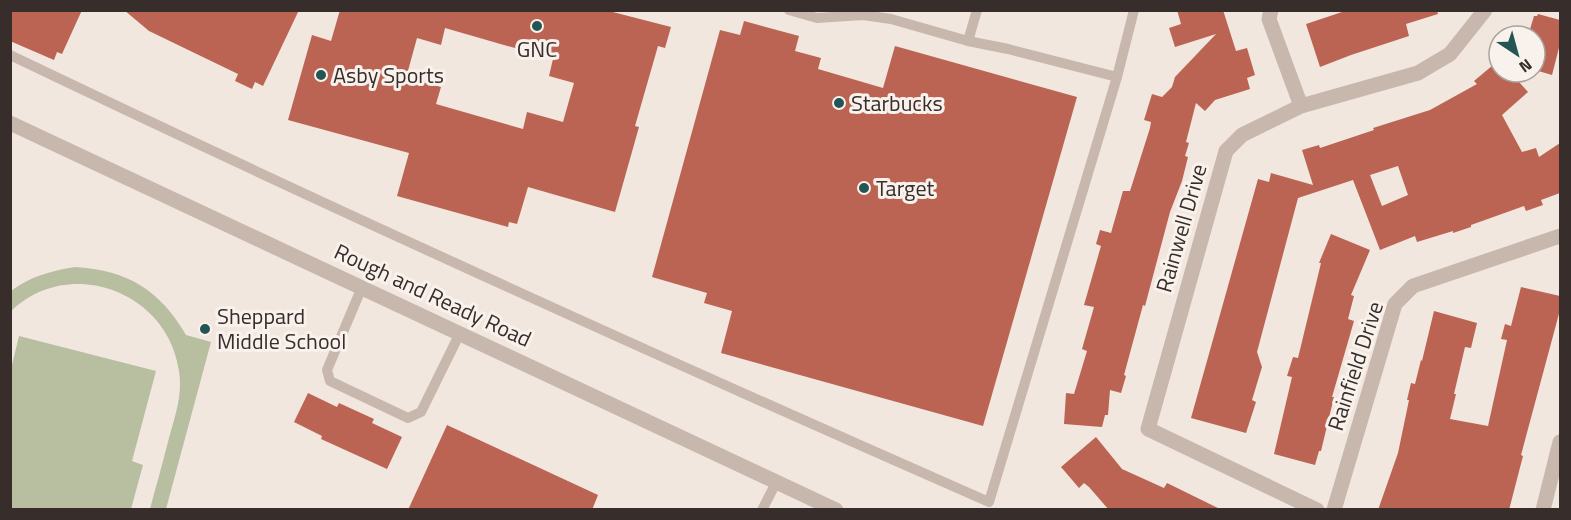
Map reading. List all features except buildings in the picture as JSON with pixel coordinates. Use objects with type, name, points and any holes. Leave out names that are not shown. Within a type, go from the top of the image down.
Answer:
[{"type":"street","points":[[1271,10],[1269,19],[1301,106]]},
{"type":"street","name":"Rainwell Drive","points":[[1317,510],[1148,429],[1226,151],[1242,135],[1301,106],[1418,74],[1450,54],[1485,10]]},
{"type":"street","name":"Rough and Ready Road","points":[[10,123],[836,510]]},
{"type":"street","name":"Rainfield Drive","points":[[1334,510],[1395,304],[1413,286],[1560,236]]},
{"type":"street","points":[[1543,510],[1560,442]]},
{"type":"lane","points":[[789,10],[817,18],[830,19],[863,15],[891,19],[968,41],[1117,77]]},
{"type":"lane","points":[[968,41],[976,10]]},
{"type":"lane","points":[[10,55],[256,173],[751,398],[989,502],[1117,77],[1134,10]]},
{"type":"lane","points":[[362,287],[327,370],[330,381],[408,418],[421,412],[460,333]]},
{"type":"lane","points":[[762,510],[777,481]]},
{"type":"green space","points":[[75,267],[111,273],[140,285],[165,306],[186,335],[211,342],[166,509],[150,509],[176,413],[180,380],[171,343],[156,320],[136,302],[113,290],[87,284],[60,286],[34,294],[11,311],[11,291],[26,281],[42,275]]},
{"type":"green space","points":[[19,336],[156,371],[132,461],[143,465],[131,509],[11,509],[11,369]]},
{"type":"place","name":"GNC","points":[[537,26]]},
{"type":"place","name":"Asby Sports","points":[[321,75]]},
{"type":"place","name":"Starbucks","points":[[839,103]]},
{"type":"place","name":"Target","points":[[864,188]]},
{"type":"place","name":"Sheppard Middle School","points":[[205,329]]}]
